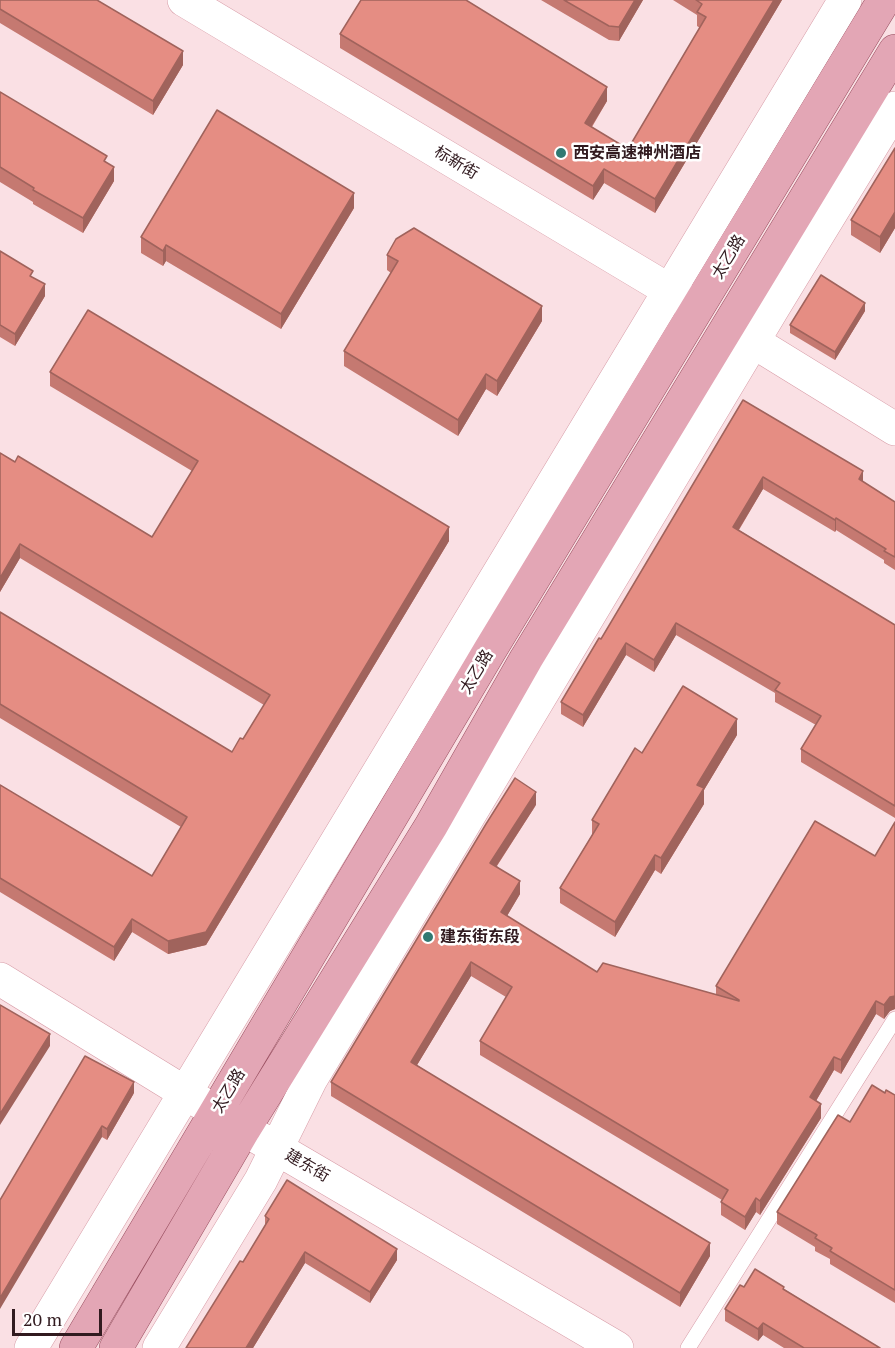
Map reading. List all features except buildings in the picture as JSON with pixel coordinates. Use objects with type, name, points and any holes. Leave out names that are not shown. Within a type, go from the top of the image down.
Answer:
[{"type":"main road","name":"标新街","points":[[184,0],[669,290],[895,429]]},
{"type":"main road","points":[[32,1348],[845,0]]},
{"type":"main road","name":"太乙路","points":[[76,1348],[490,650],[884,0]]},
{"type":"main road","name":"太乙路","points":[[116,1348],[244,1129],[431,826],[526,659],[740,334],[895,51]]},
{"type":"main road","points":[[159,1348],[261,1180],[311,1079],[740,334],[895,108]]},
{"type":"main road","name":"建东街","points":[[0,979],[244,1129],[617,1348]]},
{"type":"lane","points":[[688,1348],[895,1020]]},
{"type":"place","name":"西安高速神州酒店","points":[[561,153]]},
{"type":"place","name":"建东街东段","points":[[428,937]]}]
